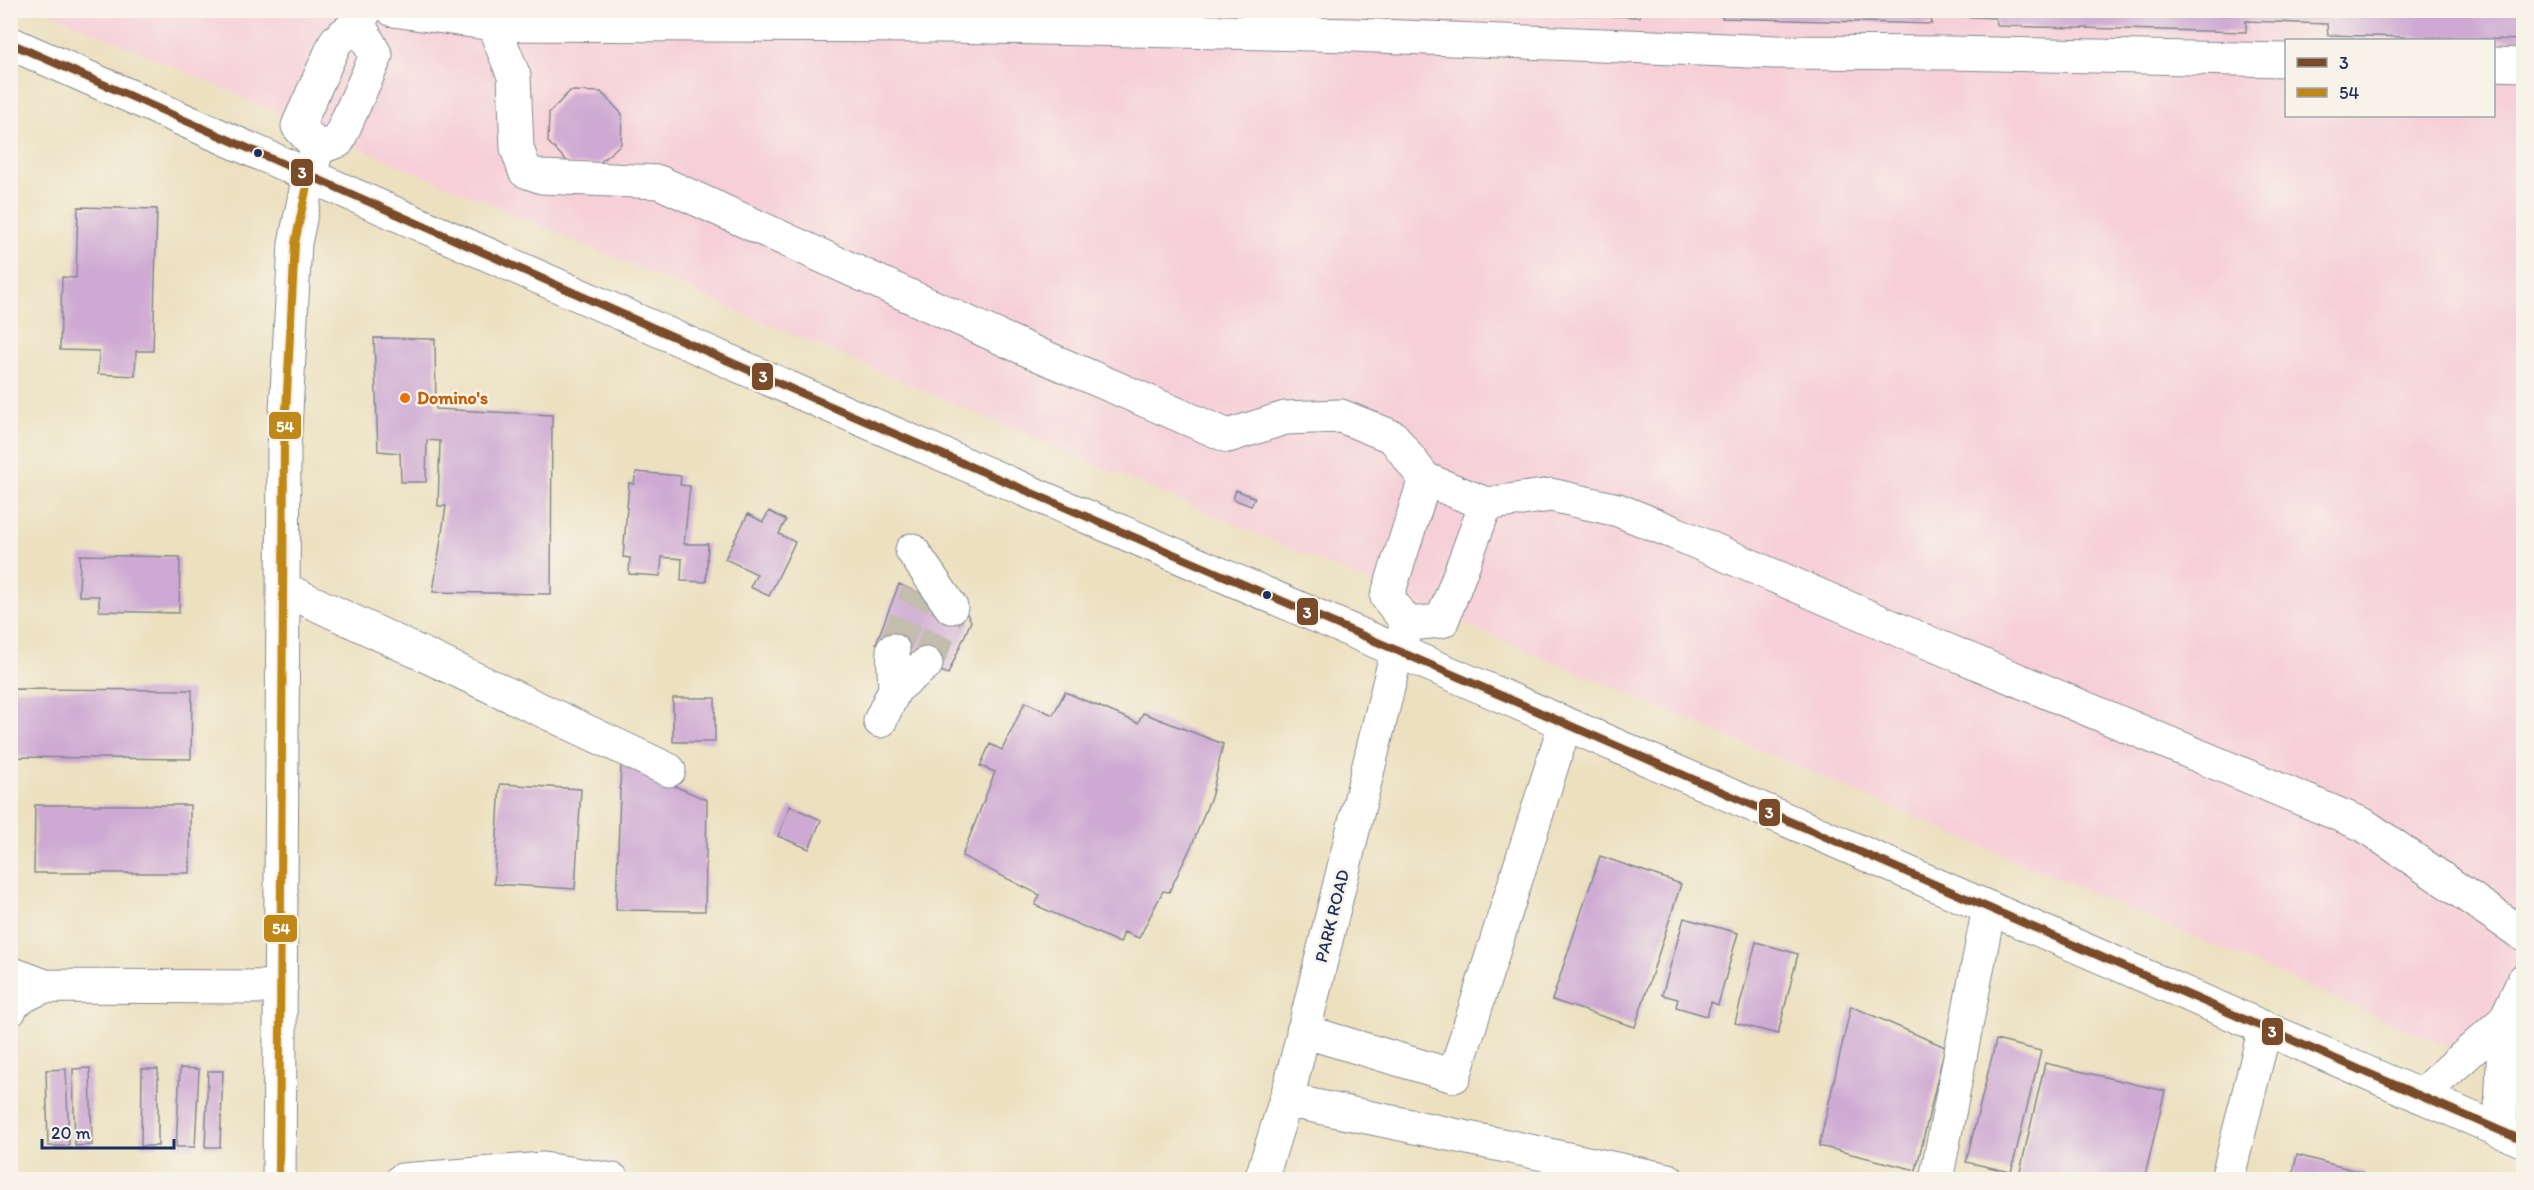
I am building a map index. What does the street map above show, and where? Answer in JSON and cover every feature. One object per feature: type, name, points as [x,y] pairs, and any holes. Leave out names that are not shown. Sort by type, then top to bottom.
[{"type":"main road","points":[[393,10],[493,24],[772,18],[950,26],[1305,34],[1775,52],[1962,53],[2285,60]]},
{"type":"main road","points":[[279,1179],[284,449],[295,243],[314,162],[338,141],[376,56],[362,17],[336,41],[298,126],[314,162]]},
{"type":"main road","points":[[493,24],[514,76],[517,148],[525,171],[542,177],[659,182],[1028,350],[1228,436],[1285,418],[1341,416],[1393,437],[1425,478],[1486,504],[1551,495],[1618,510],[2364,825],[2523,935]]},
{"type":"main road","points":[[10,43],[314,162],[821,402],[1403,637],[1566,724],[2512,1136],[2505,1020]]},
{"type":"main road","points":[[2495,64],[2523,65]]},
{"type":"main road","points":[[1403,637],[1387,597],[1425,478]]},
{"type":"main road","points":[[1403,637],[1442,621],[1486,504]]},
{"type":"main road","points":[[918,592],[912,550],[951,607]]},
{"type":"main road","points":[[284,589],[669,770]]},
{"type":"main road","name":"PARK ROAD","points":[[1261,1179],[1286,1100],[1403,637]]},
{"type":"main road","points":[[892,650],[895,689]]},
{"type":"main road","points":[[880,721],[895,689],[927,664]]},
{"type":"main road","points":[[1303,1031],[1454,1076],[1566,724]]},
{"type":"main road","points":[[1936,1179],[1989,908]]},
{"type":"main road","points":[[10,973],[45,986],[281,987]]},
{"type":"main road","points":[[2420,1095],[2505,1020],[2523,980]]},
{"type":"main road","points":[[10,1010],[11,1005],[25,995],[45,986]]},
{"type":"main road","points":[[2227,1179],[2265,1028]]},
{"type":"main road","points":[[1286,1100],[1668,1179]]},
{"type":"main road","points":[[402,1179],[543,1169],[613,1179]]},
{"type":"shaded area","points":[[46,11],[2523,11],[2523,1079],[295,120]]},
{"type":"building","points":[[1500,10],[1640,10],[1640,17],[1500,12]]},
{"type":"building","points":[[1722,10],[2524,10],[2524,40],[2328,35],[2327,24],[2246,21],[2246,32],[1998,26],[1995,18],[1931,15],[1932,24],[1722,18]]},
{"type":"building","points":[[570,91],[601,92],[622,114],[621,144],[598,164],[570,164],[548,142],[549,113]]},
{"type":"building","points":[[78,207],[157,209],[153,351],[136,351],[135,376],[98,374],[99,351],[60,350],[62,277],[76,278]]},
{"type":"building","points":[[374,338],[435,339],[436,409],[552,415],[551,594],[433,592],[446,506],[438,506],[440,441],[427,440],[426,482],[401,482],[400,453],[378,451]]},
{"type":"building","points":[[636,472],[681,476],[680,485],[690,486],[684,544],[708,544],[706,582],[681,581],[682,559],[662,557],[660,576],[629,574],[630,558],[623,557],[629,483],[634,484]]},
{"type":"building","points":[[1236,490],[1255,498],[1251,506],[1233,499]]},
{"type":"building","points":[[769,511],[786,520],[779,534],[795,542],[769,596],[750,587],[757,574],[725,559],[748,514],[763,522]]},
{"type":"building","points":[[80,555],[180,557],[179,613],[99,611],[99,596],[79,596]]},
{"type":"building","points":[[899,584],[967,614],[971,621],[948,674],[876,643]]},
{"type":"building","points":[[10,689],[192,690],[191,759],[10,757]]},
{"type":"building","points":[[1065,692],[1138,723],[1143,713],[1223,744],[1212,794],[1192,845],[1169,892],[1163,891],[1139,938],[1124,932],[1120,943],[1035,905],[1040,895],[962,856],[995,772],[980,766],[990,744],[1002,750],[1025,702],[1053,715]]},
{"type":"building","points":[[673,698],[715,698],[715,742],[673,742]]},
{"type":"building","points":[[621,763],[707,800],[705,911],[616,910]]},
{"type":"building","points":[[500,784],[581,789],[575,889],[494,884]]},
{"type":"building","points":[[35,805],[190,805],[190,873],[34,873]]},
{"type":"building","points":[[790,806],[821,820],[809,849],[778,836]]},
{"type":"building","points":[[1600,856],[1681,884],[1635,1027],[1552,1000]]},
{"type":"building","points":[[1684,918],[1738,933],[1718,1005],[1711,1002],[1707,1016],[1676,1007],[1678,999],[1662,995]]},
{"type":"building","points":[[1756,942],[1798,954],[1778,1034],[1735,1023]]},
{"type":"building","points":[[1851,1006],[1945,1047],[1916,1170],[1819,1146]]},
{"type":"building","points":[[1996,1040],[2041,1051],[2011,1172],[1966,1162]]},
{"type":"building","points":[[2045,1063],[2165,1091],[2144,1180],[2018,1180]]},
{"type":"building","points":[[90,1068],[92,1145],[75,1146],[73,1069]]},
{"type":"building","points":[[180,1068],[199,1069],[195,1147],[176,1147]]},
{"type":"building","points":[[66,1069],[69,1146],[48,1146],[46,1070]]},
{"type":"building","points":[[142,1069],[158,1069],[158,1146],[141,1146]]},
{"type":"building","points":[[208,1071],[223,1071],[220,1147],[205,1147]]},
{"type":"building","points":[[2297,1155],[2364,1173],[2362,1180],[2291,1180]]},
{"type":"tunnel","points":[[893,650],[918,592]]},
{"type":"tunnel","points":[[926,664],[951,607]]},
{"type":"transit line","name":"3","points":[[10,43],[821,402],[2524,1141]]},
{"type":"transit line","name":"54","points":[[279,1180],[284,449],[295,243],[309,176]]},
{"type":"place","name":"Domino's","points":[[405,398]]}]
